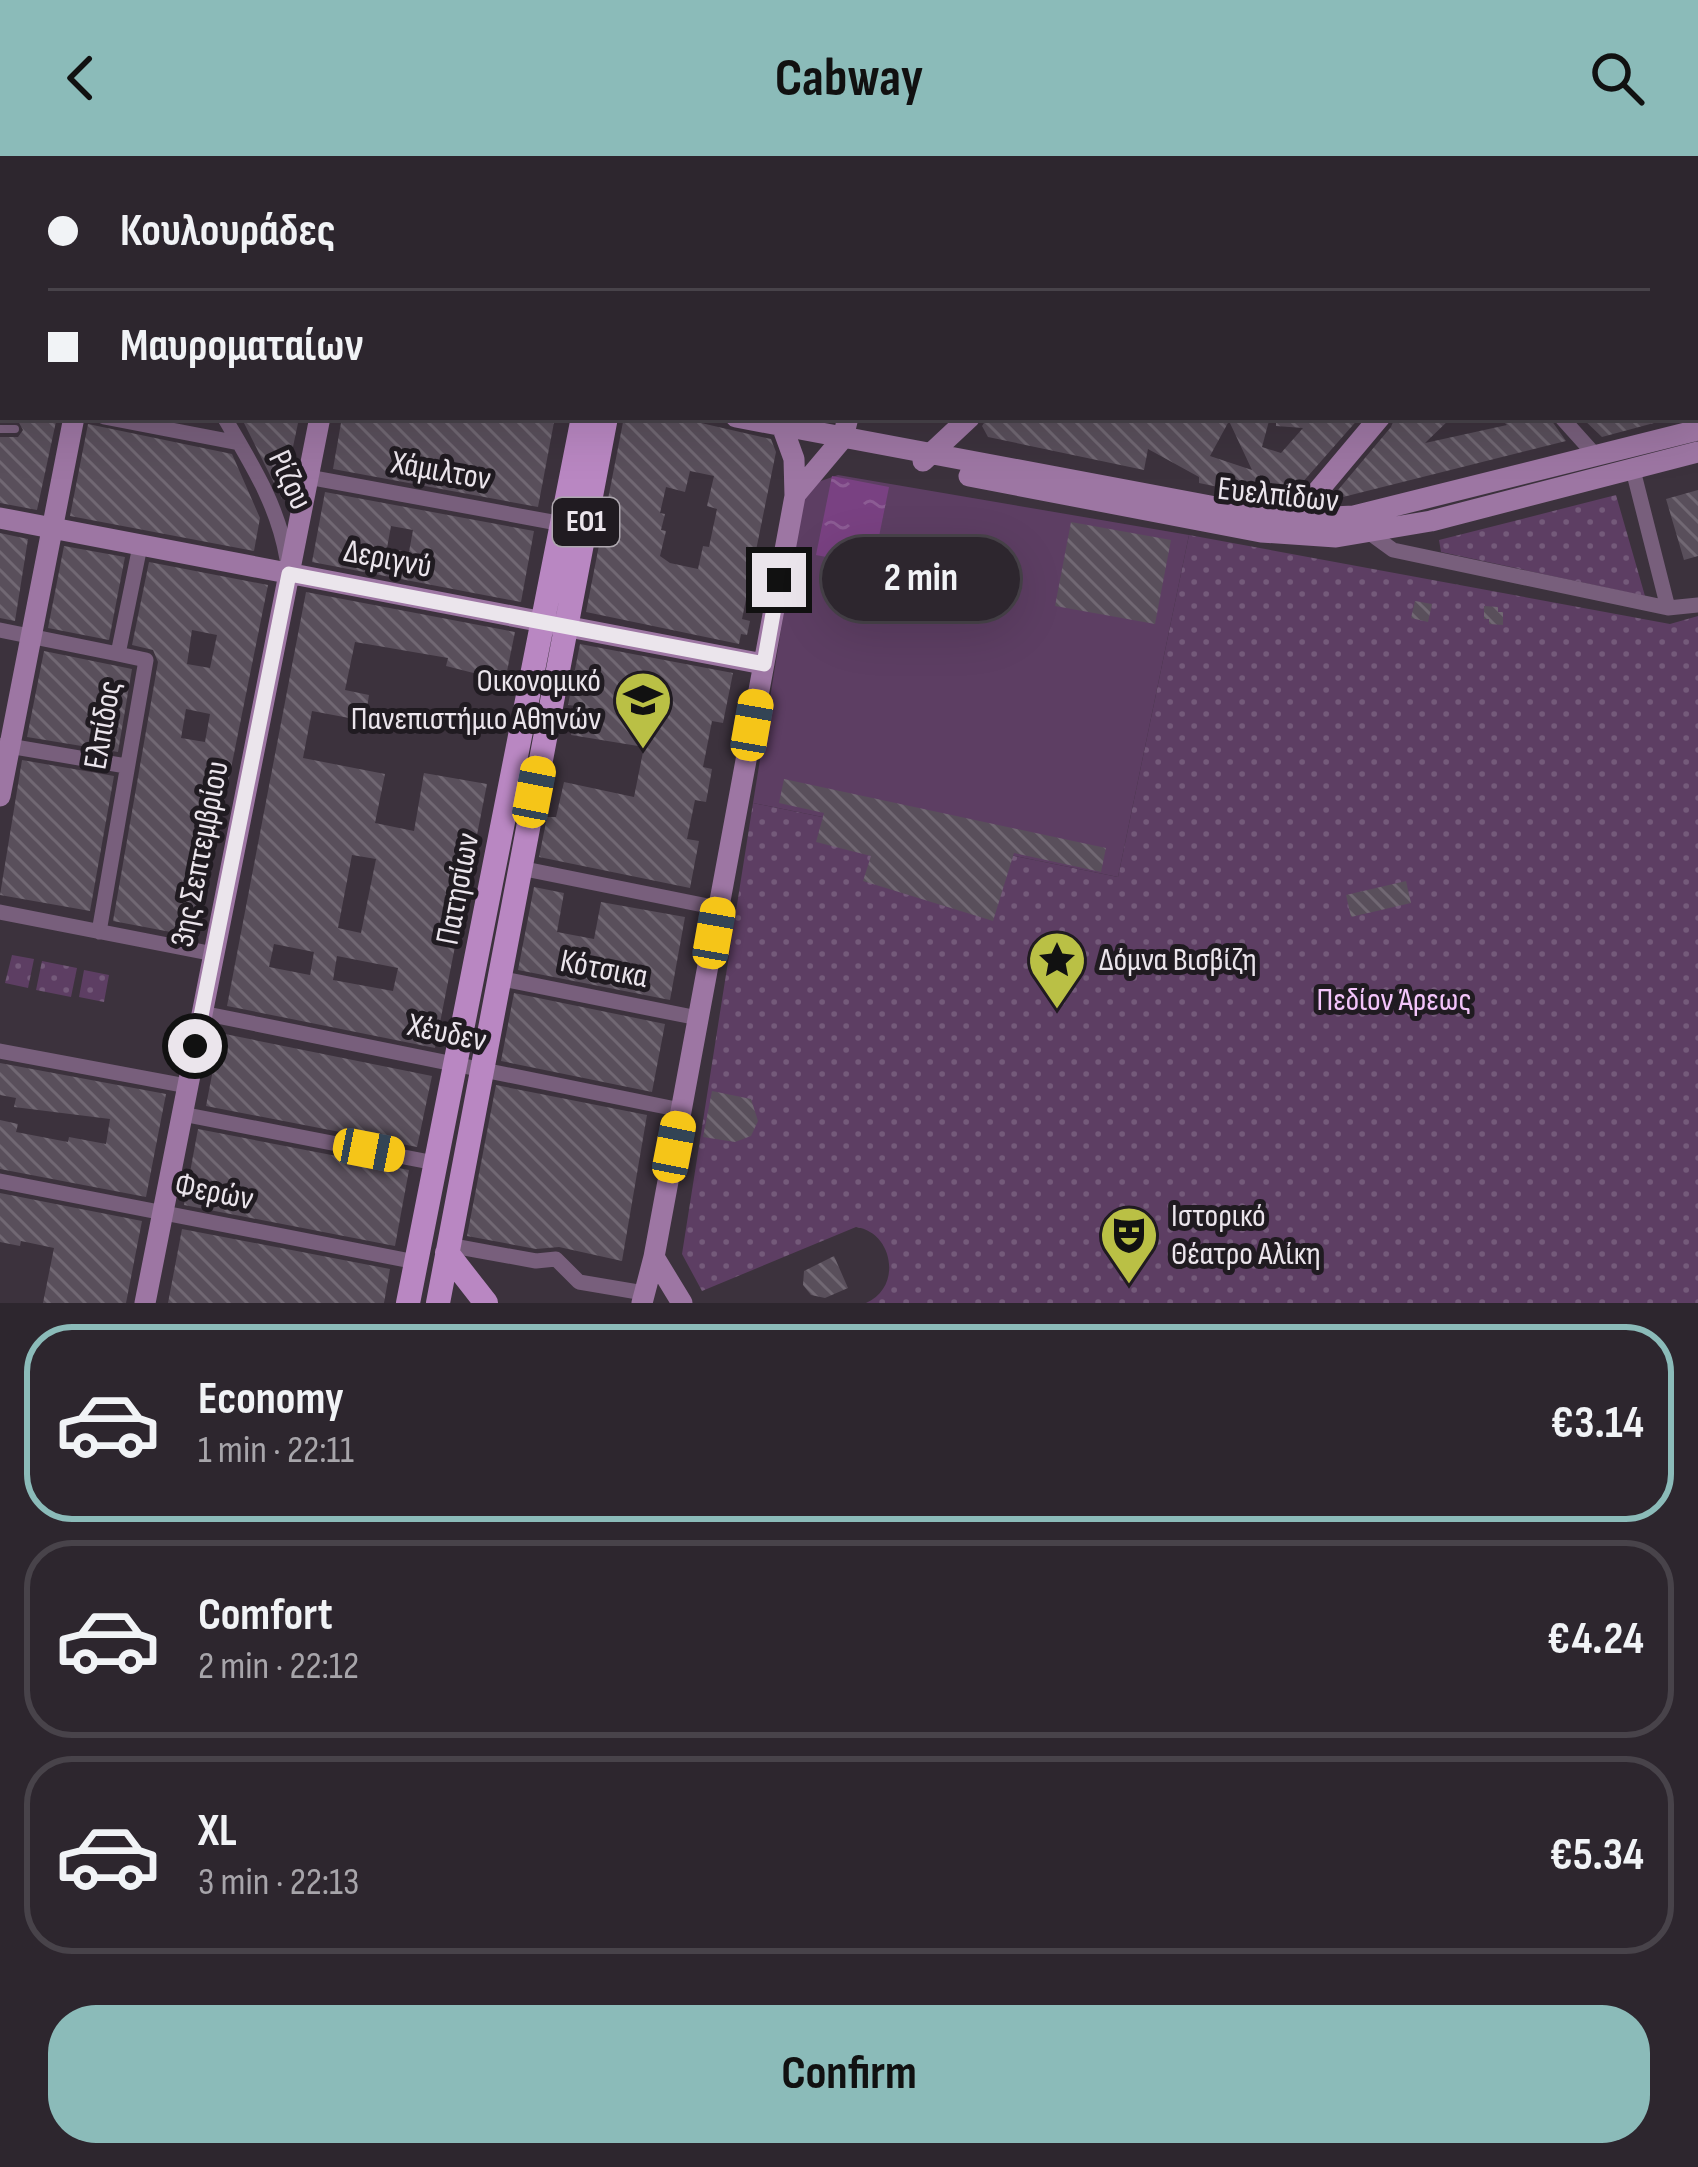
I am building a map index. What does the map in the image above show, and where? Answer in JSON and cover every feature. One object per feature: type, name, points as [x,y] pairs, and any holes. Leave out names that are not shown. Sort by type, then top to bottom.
[{"type":"main road","points":[[0,796],[5,746],[73,420]]},
{"type":"main road","name":"3ης Σεπτεμβρίου","points":[[145,1303],[319,420]]},
{"type":"main road","name":"Πατησίων","points":[[408,1303],[435,1163],[498,978],[520,868],[555,624],[562,524],[582,420]]},
{"type":"main road","name":"Πατησίων","points":[[438,1303],[469,1068],[555,624],[606,420]]},
{"type":"main road","points":[[751,420],[841,435],[924,460],[967,420]]},
{"type":"main road","points":[[1261,532],[1291,519],[1377,420]]},
{"type":"main road","points":[[644,1294],[795,496],[794,459],[782,426]]},
{"type":"main road","name":"Ευελπίδων","points":[[924,460],[1261,532],[1336,537],[1371,534],[1429,510],[1596,456],[1698,430]]},
{"type":"main road","points":[[795,496],[841,435]]},
{"type":"main road","name":"Ευελπίδων","points":[[924,460],[1291,519],[1334,520],[1429,510],[1633,470],[1698,452]]},
{"type":"main road","name":"Δεριγνύ","points":[[0,518],[764,664]]},
{"type":"main road","points":[[448,1249],[486,1303]]},
{"type":"main road","points":[[654,1257],[682,1303]]},
{"type":"street","points":[[120,420],[238,442]]},
{"type":"street","name":"Ρίζου","points":[[226,420],[282,527],[289,574]]},
{"type":"street","points":[[1565,420],[1596,456]]},
{"type":"street","points":[[1633,470],[1668,608]]},
{"type":"street","name":"Χάμιλτον","points":[[308,478],[562,524]]},
{"type":"street","points":[[1371,534],[1393,550],[1668,608],[1698,604]]},
{"type":"street","name":"Ελπίδος","points":[[99,932],[146,661],[118,654],[139,551]]},
{"type":"street","points":[[0,630],[118,654]]},
{"type":"street","points":[[5,746],[126,766]]},
{"type":"street","points":[[520,868],[718,908]]},
{"type":"street","points":[[0,912],[214,954]]},
{"type":"street","name":"Κότσικα","points":[[498,978],[698,1018]]},
{"type":"street","name":"Χέυδεν","points":[[202,1013],[681,1110]]},
{"type":"street","points":[[0,1051],[187,1086]]},
{"type":"street","points":[[182,1114],[435,1163]]},
{"type":"street","name":"Φερών","points":[[0,1181],[416,1262]]},
{"type":"street","points":[[448,1249],[536,1261],[556,1259],[579,1282],[644,1294]]},
{"type":"lane","points":[[0,429],[15,429]]},
{"type":"green space","points":[[838,475],[1189,535],[1118,877],[753,803],[802,500],[818,482]]},
{"type":"green space","points":[[1616,495],[1645,596],[1441,552],[1439,540]]},
{"type":"green space","name":"Πεδίον Άρεως","points":[[1189,535],[1670,624],[1698,616],[1698,1303],[866,1303],[885,1285],[889,1261],[878,1239],[856,1227],[702,1291],[682,1254],[753,803],[1118,877]]},
{"type":"green space","points":[[12,955],[34,959],[28,988],[5,983]]},
{"type":"green space","points":[[42,961],[77,968],[71,997],[36,990]]},
{"type":"green space","points":[[84,970],[109,975],[104,1002],[79,997]]},
{"type":"water","points":[[832,476],[889,487],[873,566],[816,555]]},
{"type":"building","points":[[56,420],[37,510],[0,503],[0,437],[18,437],[23,430],[18,421],[0,421]]},
{"type":"building","points":[[242,420],[298,423],[282,499]]},
{"type":"building","points":[[341,420],[554,420],[538,507],[333,469]]},
{"type":"building","points":[[623,420],[688,420],[771,439],[776,452],[742,619],[750,621],[739,644],[586,612]],"holes":[[[690,471],[714,476],[707,506],[717,509],[709,547],[703,546],[698,569],[660,556],[666,531],[661,530],[665,514],[660,513],[666,487],[685,492]]]},
{"type":"building","points":[[986,420],[1269,420],[1262,447],[1281,453],[1303,428],[1276,426],[1276,420],[1357,420],[1286,501],[1199,483],[1199,477],[1148,449],[1144,470],[988,437],[982,426]],"holes":[[[1229,421],[1252,470],[1210,456]]]},
{"type":"building","points":[[1394,420],[1449,420],[1425,443],[1507,425],[1502,420],[1551,420],[1566,441],[1335,499]]},
{"type":"building","points":[[1584,420],[1665,420],[1602,437]]},
{"type":"building","points":[[88,424],[232,454],[260,518],[254,551],[70,516]]},
{"type":"building","points":[[1698,490],[1698,556],[1684,560],[1666,499]]},
{"type":"building","points":[[325,492],[534,531],[521,602],[312,562]],"holes":[[[391,526],[413,530],[409,552],[387,548]]]},
{"type":"building","points":[[1071,522],[1171,540],[1155,624],[1055,606]]},
{"type":"building","points":[[0,533],[28,539],[15,621],[0,618]]},
{"type":"building","points":[[64,546],[125,557],[109,640],[48,628]]},
{"type":"building","points":[[149,562],[268,585],[197,937],[113,921],[158,662],[153,650],[132,645]],"holes":[[[192,630],[217,635],[210,668],[187,664]],[[186,709],[210,714],[205,742],[181,738]]]},
{"type":"building","points":[[306,592],[515,632],[505,681],[446,666],[448,658],[355,642],[345,690],[369,695],[365,721],[312,711],[303,758],[385,774],[375,823],[414,831],[424,773],[487,784],[435,1048],[227,1006]],"holes":[[[352,855],[376,859],[361,933],[338,928]],[[274,944],[314,952],[310,975],[269,967]],[[337,956],[398,968],[393,991],[333,980]]]},
{"type":"building","points":[[1415,601],[1432,604],[1428,622],[1411,618]]},
{"type":"building","points":[[1484,606],[1503,612],[1503,625],[1484,619]]},
{"type":"building","points":[[580,644],[733,673],[723,723],[712,721],[703,767],[712,769],[706,802],[695,800],[687,839],[699,841],[690,888],[539,857],[547,817],[556,817],[564,782],[634,797],[644,747],[571,735],[576,706],[568,705]]},
{"type":"building","points":[[44,651],[132,669],[118,752],[27,737]]},
{"type":"building","points":[[22,760],[114,776],[90,911],[0,895]]},
{"type":"building","points":[[784,779],[1106,848],[1101,872],[1014,853],[993,921],[863,881],[871,856],[816,842],[824,813],[779,803]]},
{"type":"building","points":[[1406,881],[1411,903],[1351,917],[1346,895]]},
{"type":"building","points":[[534,887],[564,893],[557,932],[594,939],[601,902],[685,917],[670,1000],[518,970]]},
{"type":"building","points":[[514,993],[665,1024],[652,1092],[501,1061]]},
{"type":"building","points":[[220,1033],[432,1076],[417,1147],[206,1106]]},
{"type":"building","points":[[0,1063],[166,1094],[146,1197],[0,1169],[0,1120],[18,1124],[16,1132],[106,1144],[110,1119],[14,1107],[16,1098],[0,1095]]},
{"type":"building","points":[[496,1085],[647,1115],[622,1261],[559,1247],[536,1249],[467,1236]]},
{"type":"building","points":[[712,1091],[751,1099],[758,1121],[751,1136],[735,1142],[703,1137]]},
{"type":"building","points":[[198,1129],[409,1170],[395,1246],[184,1205]]},
{"type":"building","points":[[0,1193],[142,1221],[126,1303],[43,1303],[54,1248],[0,1242]]},
{"type":"building","points":[[182,1229],[390,1269],[384,1303],[168,1303]]},
{"type":"building","points":[[834,1256],[848,1288],[825,1298],[811,1295],[803,1285],[804,1271]]},
{"type":"place","name":"Οικονομικό Πανεπιστήμιο Αθηνών","points":[[643,751]]},
{"type":"place","name":"Δόμνα Βισβίζη","points":[[1057,1011]]},
{"type":"place","name":"Ιστορικό Θέατρο Αλίκη","points":[[1129,1286]]},
{"type":"route","points":[[195,1046],[289,574],[764,664],[779,580]]}]
